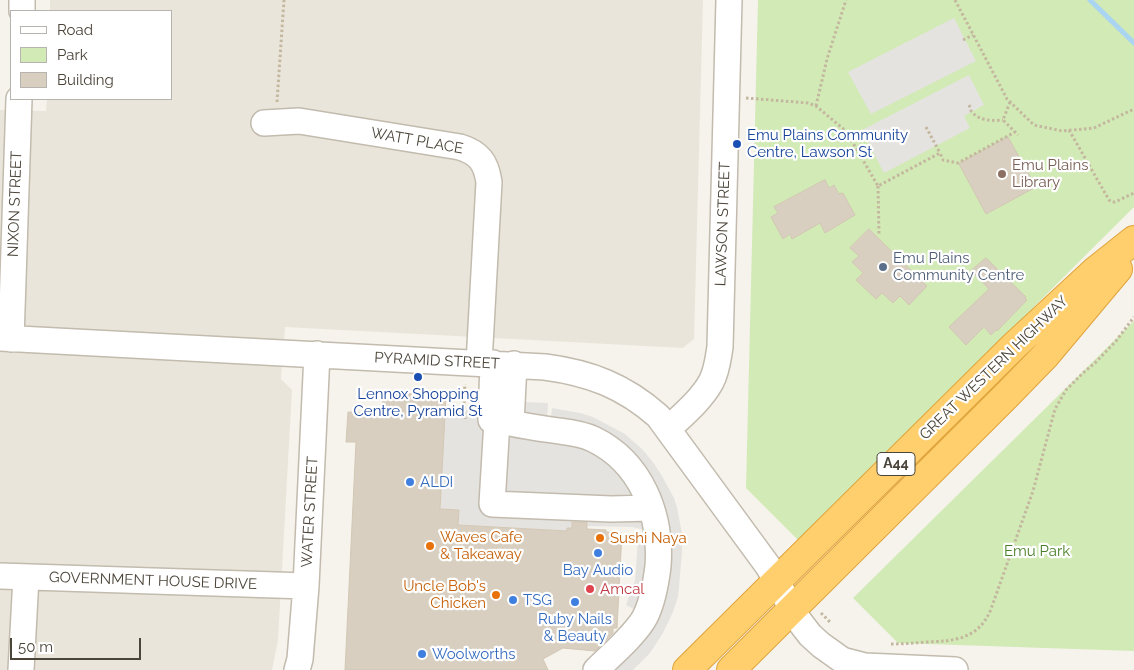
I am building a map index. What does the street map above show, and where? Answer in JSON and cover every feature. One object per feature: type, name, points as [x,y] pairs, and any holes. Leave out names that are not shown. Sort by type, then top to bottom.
[{"type":"highway","name":"GREAT WESTERN HIGHWAY","points":[[687,670],[1014,346],[1095,271],[1134,240]]},
{"type":"highway","name":"GREAT WESTERN HIGHWAY","points":[[731,670],[804,612],[1045,356],[1108,282],[1134,248]]},
{"type":"street","name":"LAWSON STREET","points":[[668,429],[711,382],[718,359],[729,0]]},
{"type":"street","name":"NIXON STREET","points":[[5,338],[19,100]]},
{"type":"street","name":"WATT PLACE","points":[[270,123],[299,121],[460,146],[473,152],[482,160],[486,166],[489,182],[495,364],[500,421],[492,504],[603,509],[651,508]]},
{"type":"street","name":"PYRAMID STREET","points":[[5,338],[546,367],[563,369],[608,382],[658,416],[768,566],[777,582],[804,612],[810,635],[821,645],[848,662],[865,666],[955,670]]},
{"type":"street","name":"WATER STREET","points":[[297,670],[300,659],[306,586],[317,354]]},
{"type":"street","points":[[500,421],[568,432],[589,438],[609,448],[626,463],[646,492],[657,531],[658,558],[653,596],[645,618],[637,629],[596,670]]},
{"type":"street","name":"GOVERNMENT HOUSE DRIVE","points":[[0,576],[306,586]]},
{"type":"street","points":[[20,670],[26,577]]},
{"type":"path","points":[[270,123],[284,0]]},
{"type":"path","points":[[816,106],[827,60],[846,0]]},
{"type":"path","points":[[955,0],[1007,99],[1034,125],[1062,131],[1094,128],[1134,109]]},
{"type":"path","points":[[963,40],[973,35]]},
{"type":"path","points":[[743,98],[808,103],[816,106],[846,131],[878,186],[879,234]]},
{"type":"path","points":[[1003,120],[1010,102]]},
{"type":"path","points":[[926,127],[943,160],[958,163],[1016,133],[1003,120],[989,120],[978,116],[972,112],[969,104]]},
{"type":"path","points":[[1069,130],[1108,200],[1115,202],[1134,193]]},
{"type":"path","points":[[878,186],[940,153]]},
{"type":"path","points":[[882,645],[949,641],[970,634],[982,625],[988,617],[1030,500],[1058,404],[1066,390],[1116,341],[1134,317]]},
{"type":"path","points":[[465,384],[465,419]]},
{"type":"path","points":[[804,612],[821,613],[835,628]]},
{"type":"shaded area","points":[[50,0],[703,0],[694,339],[683,348],[285,327],[281,379],[292,390],[278,640],[272,670],[0,670],[0,110],[46,111],[47,100],[172,100],[172,10],[50,10]]},
{"type":"shaded area","points":[[954,18],[976,61],[871,114],[848,72]]},
{"type":"shaded area","points":[[969,75],[984,105],[964,116],[970,128],[884,173],[862,130]]},
{"type":"shaded area","points":[[523,402],[548,403],[547,424],[550,424],[552,408],[593,417],[625,434],[653,462],[674,498],[682,534],[678,597],[663,633],[650,653],[633,670],[583,670],[626,627],[636,610],[626,605],[635,580],[638,535],[648,536],[645,530],[632,527],[587,526],[588,516],[572,516],[572,528],[567,528],[567,531],[458,525],[459,510],[440,509],[445,409],[478,410]]},
{"type":"green space","points":[[758,0],[1134,0],[1134,207],[799,541],[746,488]]},
{"type":"green space","name":"Emu Park","points":[[1134,321],[1134,651],[898,643],[853,598]]},
{"type":"building","name":"Emu Plains Library","points":[[1008,137],[1036,187],[986,214],[959,164]]},
{"type":"building","points":[[825,180],[829,188],[834,185],[839,194],[843,193],[855,215],[825,233],[820,223],[792,239],[790,234],[783,239],[771,217],[778,213],[774,207]]},
{"type":"building","name":"Emu Plains Community Centre","points":[[869,229],[927,286],[909,305],[900,296],[893,303],[882,293],[876,299],[856,280],[863,273],[852,262],[859,256],[850,248]]},
{"type":"building","points":[[986,258],[1027,300],[997,331],[991,335],[984,327],[966,345],[949,327],[989,289],[971,271]]},
{"type":"building","points":[[384,392],[446,396],[440,509],[459,510],[458,525],[567,531],[567,528],[572,528],[572,522],[587,522],[587,529],[622,533],[617,628],[613,628],[613,633],[595,651],[563,648],[543,659],[548,670],[345,670],[356,442],[346,442],[348,412],[381,413]]},
{"type":"waterway","points":[[1090,0],[1134,43]]},
{"type":"place","name":"Emu Plains Community Centre, Lawson St","points":[[737,144]]},
{"type":"place","name":"Emu Plains Library","points":[[1002,174]]},
{"type":"place","name":"Emu Plains Community Centre","points":[[883,267]]},
{"type":"place","name":"Lennox Shopping Centre, Pyramid St","points":[[418,377]]},
{"type":"place","name":"ALDI","points":[[410,482]]},
{"type":"place","name":"Sushi Naya","points":[[600,538]]},
{"type":"place","name":"Waves Cafe & Takeaway","points":[[430,546]]},
{"type":"place","name":"Bay Audio","points":[[598,553]]},
{"type":"place","name":"Amcal","points":[[590,589]]},
{"type":"place","name":"Uncle Bob's Chicken","points":[[496,595]]},
{"type":"place","name":"TSG","points":[[513,600]]},
{"type":"place","name":"Ruby Nails & Beauty","points":[[575,602]]},
{"type":"place","name":"Woolworths","points":[[422,654]]}]
